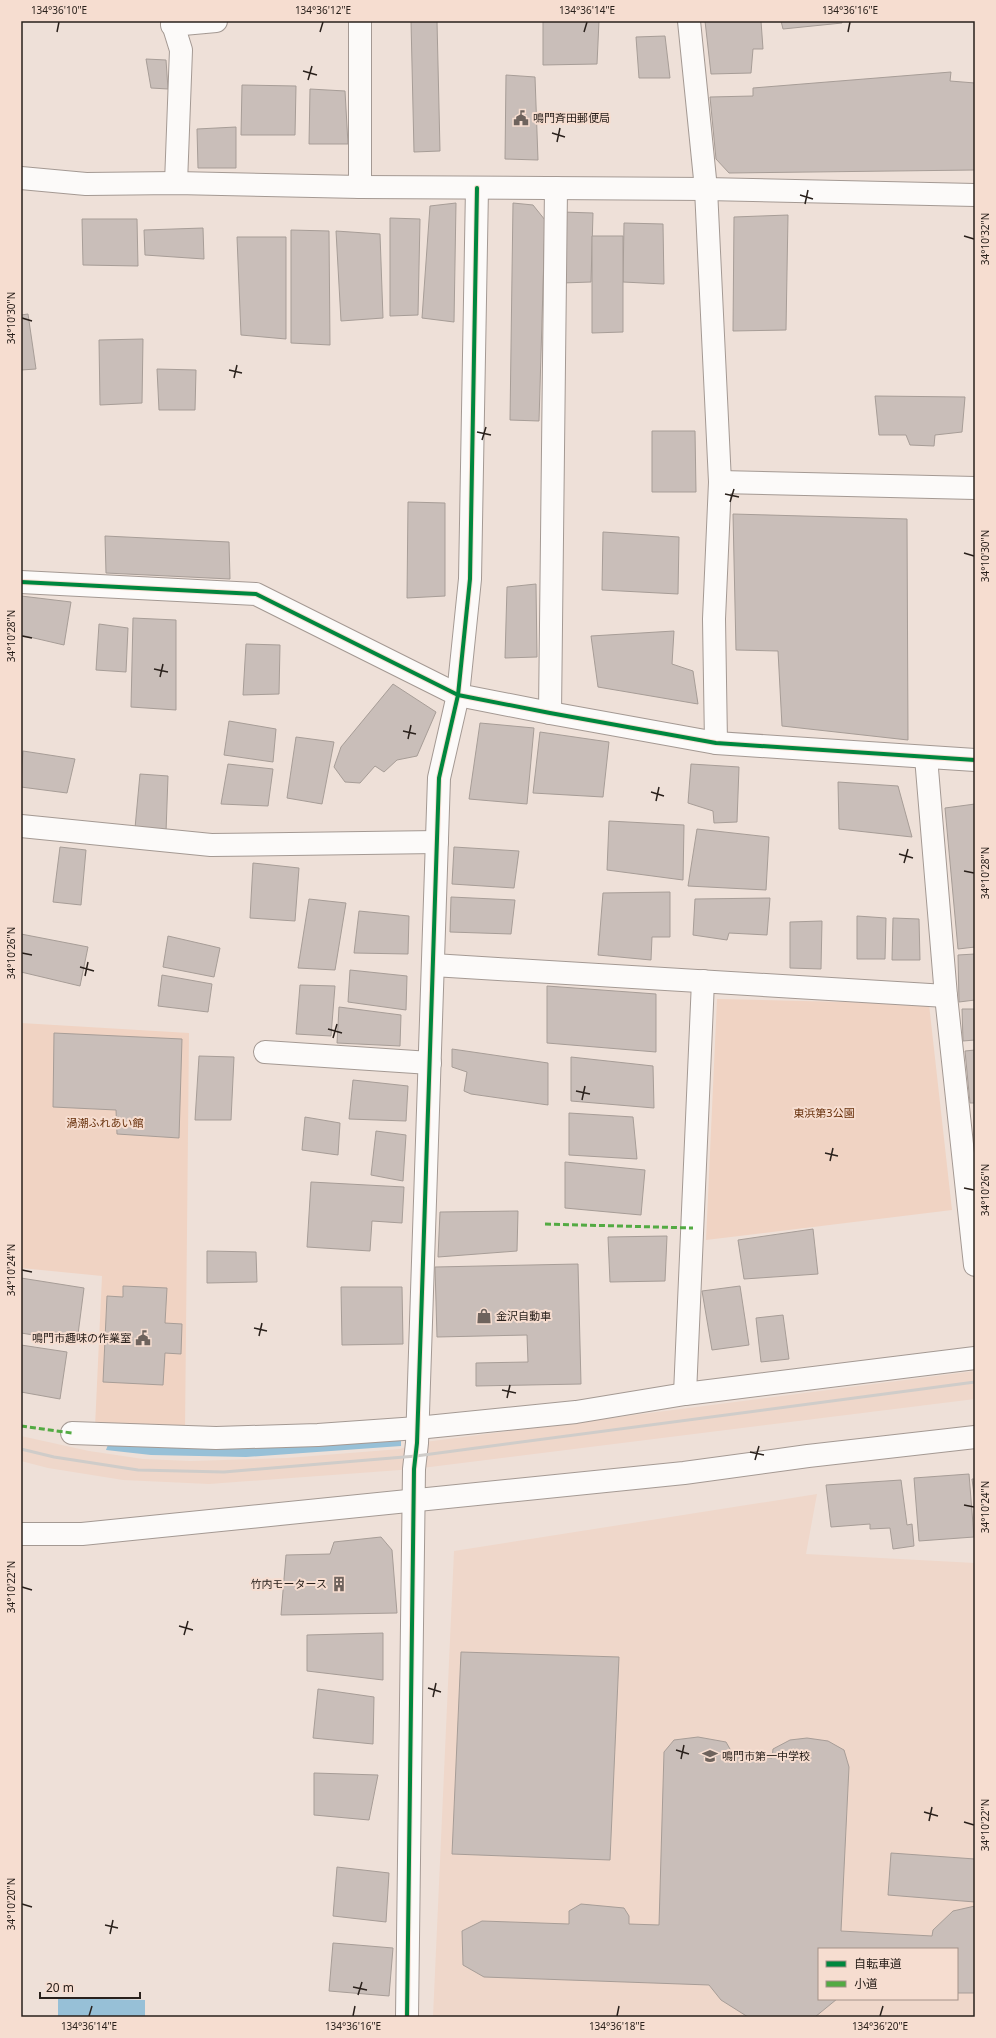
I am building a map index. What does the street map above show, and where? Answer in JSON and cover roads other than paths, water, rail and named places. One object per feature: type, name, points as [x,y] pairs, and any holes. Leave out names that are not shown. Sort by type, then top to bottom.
[{"type":"street","points":[[176,183],[181,50],[172,23],[216,21]]},
{"type":"street","points":[[360,21],[360,187]]},
{"type":"street","points":[[689,21],[706,189],[720,482],[714,620],[716,743]]},
{"type":"street","points":[[21,178],[86,184],[176,183],[360,187],[706,189],[975,195]]},
{"type":"street","points":[[407,2017],[415,1500],[414,1469],[417,1428],[439,778],[458,695],[470,579],[477,188]]},
{"type":"street","points":[[550,713],[556,188]]},
{"type":"street","points":[[720,482],[975,488]]},
{"type":"street","points":[[21,582],[256,594],[458,695],[550,713],[716,743],[975,760]]},
{"type":"street","points":[[926,757],[946,996],[975,1265]]},
{"type":"street","points":[[21,826],[211,845],[437,842]]},
{"type":"street","points":[[433,964],[946,996]]},
{"type":"street","points":[[685,1394],[703,981]]},
{"type":"street","points":[[265,1052],[430,1063]]},
{"type":"street","points":[[72,1433],[216,1438],[318,1435],[417,1428],[576,1412],[685,1394],[975,1358]]},
{"type":"street","points":[[21,1534],[82,1534],[684,1473],[808,1456],[975,1437]]},
{"type":"water","points":[[401,1437],[401,1446],[246,1457],[151,1455],[106,1450],[109,1442]]},
{"type":"water","points":[[58,1998],[145,2000],[145,2017],[58,2017]]},
{"type":"railway","points":[[21,1449],[54,1457],[138,1470],[224,1472],[416,1456],[975,1382]]},
{"type":"place","name":"鳴門斉田郵便局","points":[[521,118]]},
{"type":"place","name":"金沢自動車","points":[[484,1316]]},
{"type":"place","name":"鳴門市趣味の作業室","points":[[143,1338]]},
{"type":"place","name":"竹内モータース","points":[[339,1584]]},
{"type":"place","name":"鳴門市第一中学校","points":[[710,1756]]},
{"type":"park label","name":"東浜第3公園","points":[[824,1113]]},
{"type":"park label","name":"渦潮ふれあい館","points":[[105,1123]]}]
